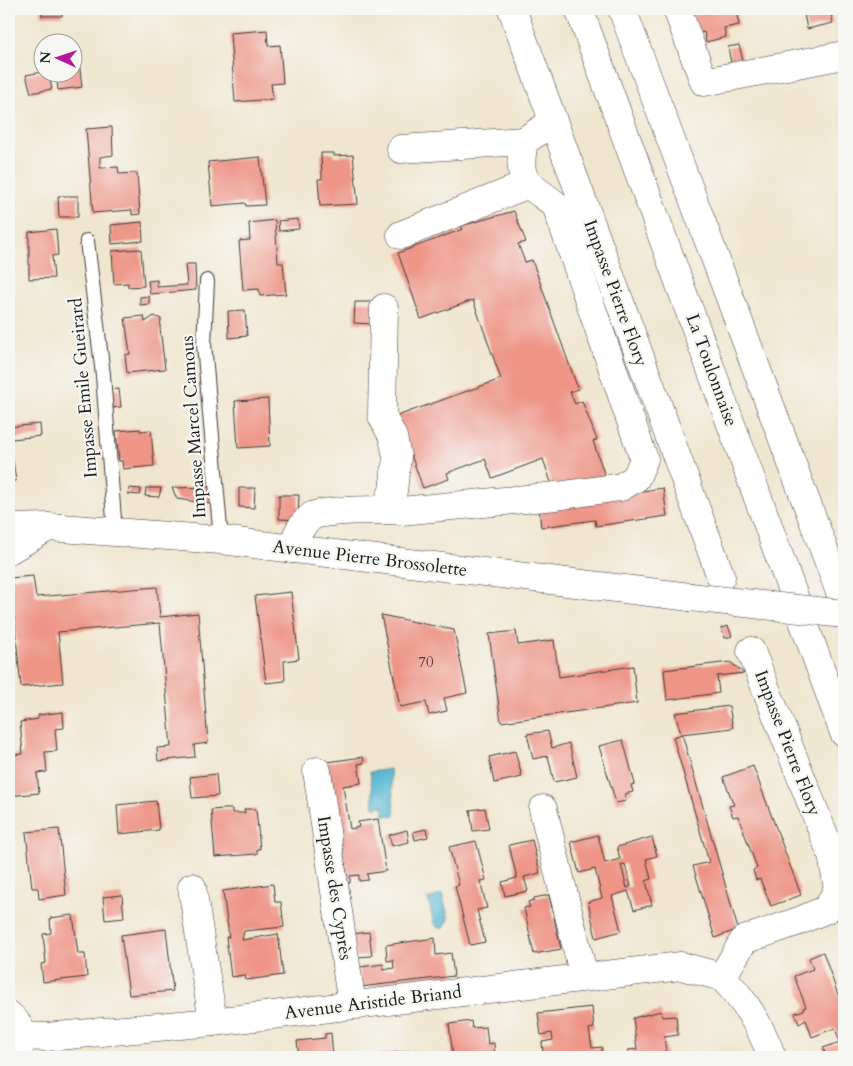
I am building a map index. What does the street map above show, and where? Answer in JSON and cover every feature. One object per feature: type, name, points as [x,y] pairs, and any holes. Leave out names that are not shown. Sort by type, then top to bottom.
[{"type":"main road","name":"Impasse Pierre Flory","points":[[512,9],[721,577]]},
{"type":"main road","name":"La Toulonnaise","points":[[579,9],[844,733]]},
{"type":"main road","points":[[622,9],[844,603]]},
{"type":"main road","points":[[677,9],[704,82],[844,55]]},
{"type":"main road","points":[[400,149],[524,142],[553,122]]},
{"type":"main road","points":[[292,549],[299,529],[313,515],[385,509],[401,511],[556,496],[621,486],[636,478],[644,460],[556,206],[525,180],[520,164],[524,142]]},
{"type":"main road","points":[[401,235],[529,184]]},
{"type":"main road","points":[[384,308],[382,416],[393,437],[397,457],[393,491],[385,509]]},
{"type":"main road","name":"Avenue Pierre Brossolette","points":[[9,516],[48,527]]},
{"type":"main road","points":[[9,550],[48,527]]},
{"type":"main road","name":"Avenue Pierre Brossolette","points":[[9,528],[48,527],[221,540],[844,614]]},
{"type":"main road","name":"Impasse Pierre Flory","points":[[722,977],[744,940],[827,909],[838,889],[832,855],[751,651]]},
{"type":"main road","name":"Impasse des Cyprès","points":[[317,772],[352,1004]]},
{"type":"main road","points":[[543,808],[584,977]]},
{"type":"main road","points":[[192,887],[213,1022]]},
{"type":"main road","name":"Avenue Aristide Briand","points":[[13,1036],[46,1037],[213,1022],[681,966],[722,977]]},
{"type":"main road","points":[[722,977],[736,992],[761,1027],[772,1057]]},
{"type":"lane","name":"Impasse Emile Gueirard","points":[[87,241],[103,375],[115,533]]},
{"type":"lane","name":"Impasse Marcel Camous","points":[[207,281],[204,344],[221,540]]},
{"type":"water","points":[[390,769],[395,815],[384,816],[383,806],[374,807],[370,772]]},
{"type":"water","points":[[442,894],[449,920],[443,928],[438,928],[434,924],[428,899]]},
{"type":"building","points":[[41,9],[62,9],[62,16],[42,16]]},
{"type":"building","points":[[689,9],[736,9],[739,25],[724,28],[726,37],[706,42],[704,32],[695,34]]},
{"type":"building","points":[[803,9],[830,9],[833,23],[807,29]]},
{"type":"building","points":[[267,30],[268,46],[280,45],[283,83],[271,84],[273,99],[235,102],[230,33]]},
{"type":"building","points":[[739,45],[743,61],[731,63],[728,47]]},
{"type":"building","points":[[32,74],[32,82],[50,82],[52,89],[31,93],[26,75]]},
{"type":"building","points":[[57,82],[81,82],[82,87],[58,90]]},
{"type":"building","points":[[112,127],[113,155],[100,157],[100,168],[118,167],[119,174],[137,173],[140,214],[132,215],[132,210],[93,213],[86,129]]},
{"type":"building","points":[[321,153],[334,153],[334,156],[353,155],[358,204],[320,206],[318,179],[322,179]]},
{"type":"building","points":[[260,157],[265,205],[246,206],[245,203],[212,206],[208,162]]},
{"type":"building","points":[[58,196],[78,196],[78,217],[59,217]]},
{"type":"building","points":[[514,211],[526,242],[518,244],[525,262],[532,260],[578,389],[570,392],[575,404],[582,401],[597,440],[593,441],[606,479],[553,488],[543,459],[492,478],[485,459],[447,473],[449,479],[423,488],[397,416],[501,379],[473,300],[421,319],[398,253],[463,229],[461,226]]},
{"type":"building","points":[[298,219],[299,229],[279,231],[278,221]]},
{"type":"building","points":[[275,220],[278,263],[283,263],[286,294],[260,296],[259,289],[243,290],[239,241],[250,240],[249,223]]},
{"type":"building","points":[[142,222],[143,241],[112,244],[111,225]]},
{"type":"building","points":[[56,229],[58,255],[52,256],[54,278],[29,279],[29,232]]},
{"type":"building","points":[[141,249],[144,286],[128,287],[128,283],[114,284],[112,251]]},
{"type":"building","points":[[185,264],[195,264],[196,290],[150,294],[148,281],[157,280],[157,287],[187,285]]},
{"type":"building","points":[[149,296],[149,304],[140,305],[140,297]]},
{"type":"building","points":[[355,302],[373,302],[372,324],[354,323]]},
{"type":"building","points":[[245,310],[247,336],[229,338],[228,311]]},
{"type":"building","points":[[144,316],[145,322],[154,316],[161,319],[160,328],[165,369],[127,373],[125,355],[130,354],[125,318]]},
{"type":"building","points":[[119,389],[121,407],[111,408],[109,390]]},
{"type":"building","points":[[268,399],[270,446],[238,448],[235,401]]},
{"type":"building","points":[[40,424],[41,436],[12,439],[11,434],[9,434],[9,427]]},
{"type":"building","points":[[140,429],[140,431],[151,430],[154,466],[123,469],[122,461],[119,461],[116,431]]},
{"type":"building","points":[[13,461],[16,481],[9,481],[9,462]]},
{"type":"building","points":[[210,487],[211,504],[177,499],[172,488]]},
{"type":"building","points":[[129,488],[141,489],[140,495],[128,494]]},
{"type":"building","points":[[146,488],[161,488],[159,497],[145,496]]},
{"type":"building","points":[[239,488],[255,488],[254,508],[239,507]]},
{"type":"building","points":[[663,488],[667,516],[596,526],[595,520],[541,527],[539,507]]},
{"type":"building","points":[[279,495],[299,495],[298,520],[279,519]]},
{"type":"building","points":[[33,576],[36,597],[157,587],[160,617],[198,613],[208,743],[194,745],[195,757],[158,761],[157,748],[171,747],[160,623],[58,632],[63,683],[21,687],[10,578]]},
{"type":"building","points":[[291,592],[299,659],[284,661],[285,681],[266,683],[255,596]]},
{"type":"building","points":[[381,615],[454,630],[467,693],[444,698],[447,711],[429,715],[426,702],[400,707]]},
{"type":"building","points":[[728,626],[732,636],[725,638],[721,628]]},
{"type":"building","points":[[516,631],[518,645],[554,640],[559,677],[633,666],[637,703],[501,722],[489,634]]},
{"type":"building","points":[[730,662],[744,673],[717,676],[719,693],[667,700],[664,670]]},
{"type":"building","points":[[729,706],[733,728],[681,734],[675,713]]},
{"type":"building","points":[[63,712],[64,728],[55,729],[57,751],[45,752],[47,772],[37,773],[39,793],[9,796],[9,755],[23,754],[20,722],[38,719],[38,715]]},
{"type":"building","points":[[548,731],[552,748],[569,743],[577,777],[554,782],[548,756],[533,759],[527,734]]},
{"type":"building","points":[[682,734],[738,929],[715,938],[693,866],[709,862],[673,737]]},
{"type":"building","points":[[623,740],[635,784],[631,785],[633,792],[625,794],[626,801],[616,803],[599,746]]},
{"type":"building","points":[[515,751],[522,777],[494,783],[489,757]]},
{"type":"building","points":[[363,757],[364,763],[358,764],[361,783],[343,786],[350,829],[359,827],[358,822],[378,819],[386,871],[367,874],[368,880],[359,881],[359,875],[350,876],[350,883],[345,884],[344,877],[347,876],[342,845],[339,845],[327,762]]},
{"type":"building","points":[[753,766],[801,895],[771,906],[760,879],[756,880],[753,870],[757,868],[738,816],[733,817],[729,806],[734,805],[723,777]]},
{"type":"building","points":[[216,774],[218,796],[192,798],[190,777]]},
{"type":"building","points":[[156,801],[159,830],[119,834],[117,805]]},
{"type":"building","points":[[485,808],[489,829],[473,831],[470,810]]},
{"type":"building","points":[[232,809],[232,813],[245,813],[244,809],[256,809],[260,849],[257,849],[257,854],[215,857],[211,810]]},
{"type":"building","points":[[59,829],[66,895],[39,899],[38,888],[32,888],[26,832]]},
{"type":"building","points":[[426,829],[428,837],[415,840],[413,832]]},
{"type":"building","points":[[407,830],[409,842],[392,846],[389,835]]},
{"type":"building","points":[[598,835],[605,863],[620,859],[617,847],[652,837],[657,856],[646,859],[651,879],[646,881],[652,905],[634,910],[628,891],[612,896],[621,931],[596,938],[588,902],[602,898],[595,869],[579,873],[571,842]],"holes":[[[625,864],[631,886],[627,888],[621,865]]]},
{"type":"building","points":[[532,840],[540,873],[524,877],[528,891],[505,896],[502,882],[517,878],[509,845]]},
{"type":"building","points":[[476,841],[486,880],[480,881],[487,908],[477,910],[485,942],[470,945],[455,886],[459,885],[449,847]]},
{"type":"building","points":[[273,884],[275,902],[281,902],[284,927],[244,931],[242,940],[278,934],[283,975],[246,980],[245,975],[231,977],[226,937],[229,937],[223,891]]},
{"type":"building","points":[[122,895],[124,918],[105,920],[103,897]]},
{"type":"building","points":[[549,895],[561,949],[534,954],[524,908],[530,907],[528,902],[534,900],[534,898]]},
{"type":"building","points":[[73,915],[78,954],[85,954],[87,977],[43,982],[41,964],[46,963],[43,934],[51,933],[50,918]]},
{"type":"building","points":[[166,929],[173,991],[129,995],[121,935]]},
{"type":"building","points":[[369,932],[372,956],[356,957],[352,934]]},
{"type":"building","points":[[435,938],[436,955],[451,953],[454,976],[360,987],[360,967],[383,964],[383,970],[394,968],[393,960],[387,961],[386,945]]},
{"type":"building","points":[[823,952],[838,995],[844,992],[844,1054],[836,1057],[827,1057],[823,1048],[840,1042],[835,1028],[812,1037],[806,1020],[799,1024],[795,1013],[804,1010],[803,1008],[806,1007],[794,976],[813,969],[809,958]]},
{"type":"building","points":[[592,1007],[594,1028],[589,1029],[592,1048],[602,1047],[602,1054],[587,1056],[586,1051],[555,1055],[554,1052],[543,1053],[542,1042],[553,1040],[552,1033],[541,1035],[538,1013]]},
{"type":"building","points":[[661,1011],[662,1017],[676,1016],[678,1035],[664,1037],[667,1057],[629,1057],[628,1050],[637,1049],[633,1018]]},
{"type":"building","points":[[471,1021],[472,1028],[486,1027],[488,1044],[494,1043],[495,1057],[453,1057],[449,1024]]},
{"type":"building","points":[[331,1033],[333,1057],[299,1057],[297,1041],[325,1038],[325,1034]]},
{"type":"building","points":[[417,1050],[418,1057],[378,1057],[377,1055]]}]
